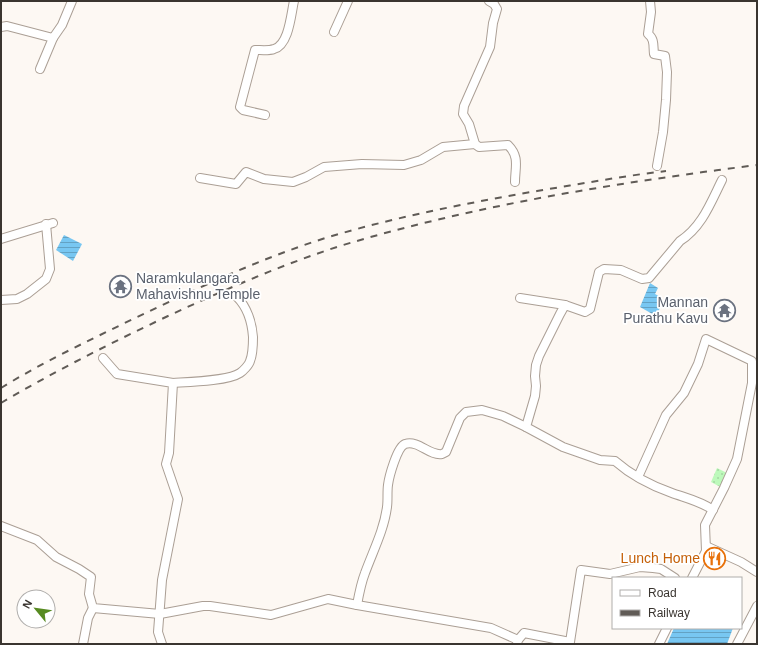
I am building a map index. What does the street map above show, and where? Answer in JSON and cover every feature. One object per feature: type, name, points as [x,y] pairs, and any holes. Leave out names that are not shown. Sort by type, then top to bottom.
[{"type":"street","points":[[40,69],[53,38],[62,25],[72,1]]},
{"type":"street","points":[[265,116],[243,110],[240,107],[255,50],[272,50],[279,47],[287,36],[294,1]]},
{"type":"street","points":[[334,32],[348,1]]},
{"type":"street","points":[[475,144],[469,124],[463,114],[464,106],[490,47],[493,23],[497,10],[494,4],[489,1]]},
{"type":"street","points":[[650,1],[651,12],[648,34],[652,36],[654,54],[665,56],[667,72],[663,132],[657,166]]},
{"type":"street","points":[[1,27],[7,26],[53,38]]},
{"type":"street","points":[[200,178],[236,184],[246,172],[264,179],[293,182],[306,177],[324,166],[362,164],[404,165],[421,160],[442,147],[475,144],[479,147],[508,145],[514,151],[517,158],[515,166],[515,182]]},
{"type":"street","points":[[520,298],[565,305],[585,312],[590,309],[600,272],[604,269],[620,270],[642,279],[650,278],[680,241],[686,237],[706,214],[722,180]]},
{"type":"street","points":[[1,240],[49,224],[50,269],[46,279],[27,294],[17,299],[1,300]]},
{"type":"street","points":[[102,358],[117,374],[173,383],[210,380],[241,373],[250,362],[253,342],[252,326],[242,303],[237,297]]},
{"type":"street","points":[[526,427],[536,396],[536,365],[539,356],[565,305]]},
{"type":"street","points":[[638,477],[666,415],[684,393],[698,364],[706,339],[752,361],[752,383],[737,459],[705,525],[706,551]]},
{"type":"street","points":[[162,644],[158,632],[162,580],[178,499],[166,464],[169,453],[173,383]]},
{"type":"street","points":[[357,605],[365,573],[384,520],[387,505],[388,485],[399,449],[405,444],[412,444],[423,447],[434,454],[442,454],[446,452],[460,418],[466,412],[482,410],[503,416],[563,447],[600,460],[615,461],[623,468],[647,483],[703,503],[712,510]]},
{"type":"street","points":[[1,526],[37,540],[56,557],[91,577],[89,594],[93,608],[88,618],[83,644]]},
{"type":"street","points":[[693,577],[708,547],[757,572]]},
{"type":"street","points":[[93,608],[160,614],[210,606],[271,614],[328,599],[491,628],[518,642],[524,633],[570,642],[581,570],[610,574],[640,567],[661,569],[673,577]]},
{"type":"street","points":[[737,644],[757,606]]},
{"type":"street","points":[[659,644],[666,629]]},
{"type":"green space","points":[[717,468],[733,476],[726,490],[711,482]]},
{"type":"water","points":[[64,235],[82,244],[73,261],[56,250]]},
{"type":"water","points":[[650,283],[658,288],[655,294],[661,297],[658,302],[662,304],[656,316],[640,307]]},
{"type":"water","points":[[674,629],[733,629],[727,644],[667,644]]},
{"type":"railway","points":[[1,403],[125,336],[168,316],[253,278],[340,246],[391,231],[494,207],[651,179],[757,165]]},
{"type":"railway","points":[[1,388],[33,369],[157,307],[256,263],[306,244],[383,222],[460,205],[585,183],[666,171]]},
{"type":"place","name":"Naramkulangara Mahavishnu Temple","points":[[121,286]]},
{"type":"place","name":"Mannan Purathu Kavu","points":[[724,310]]},
{"type":"place","name":"Lunch Home","points":[[715,558]]}]
